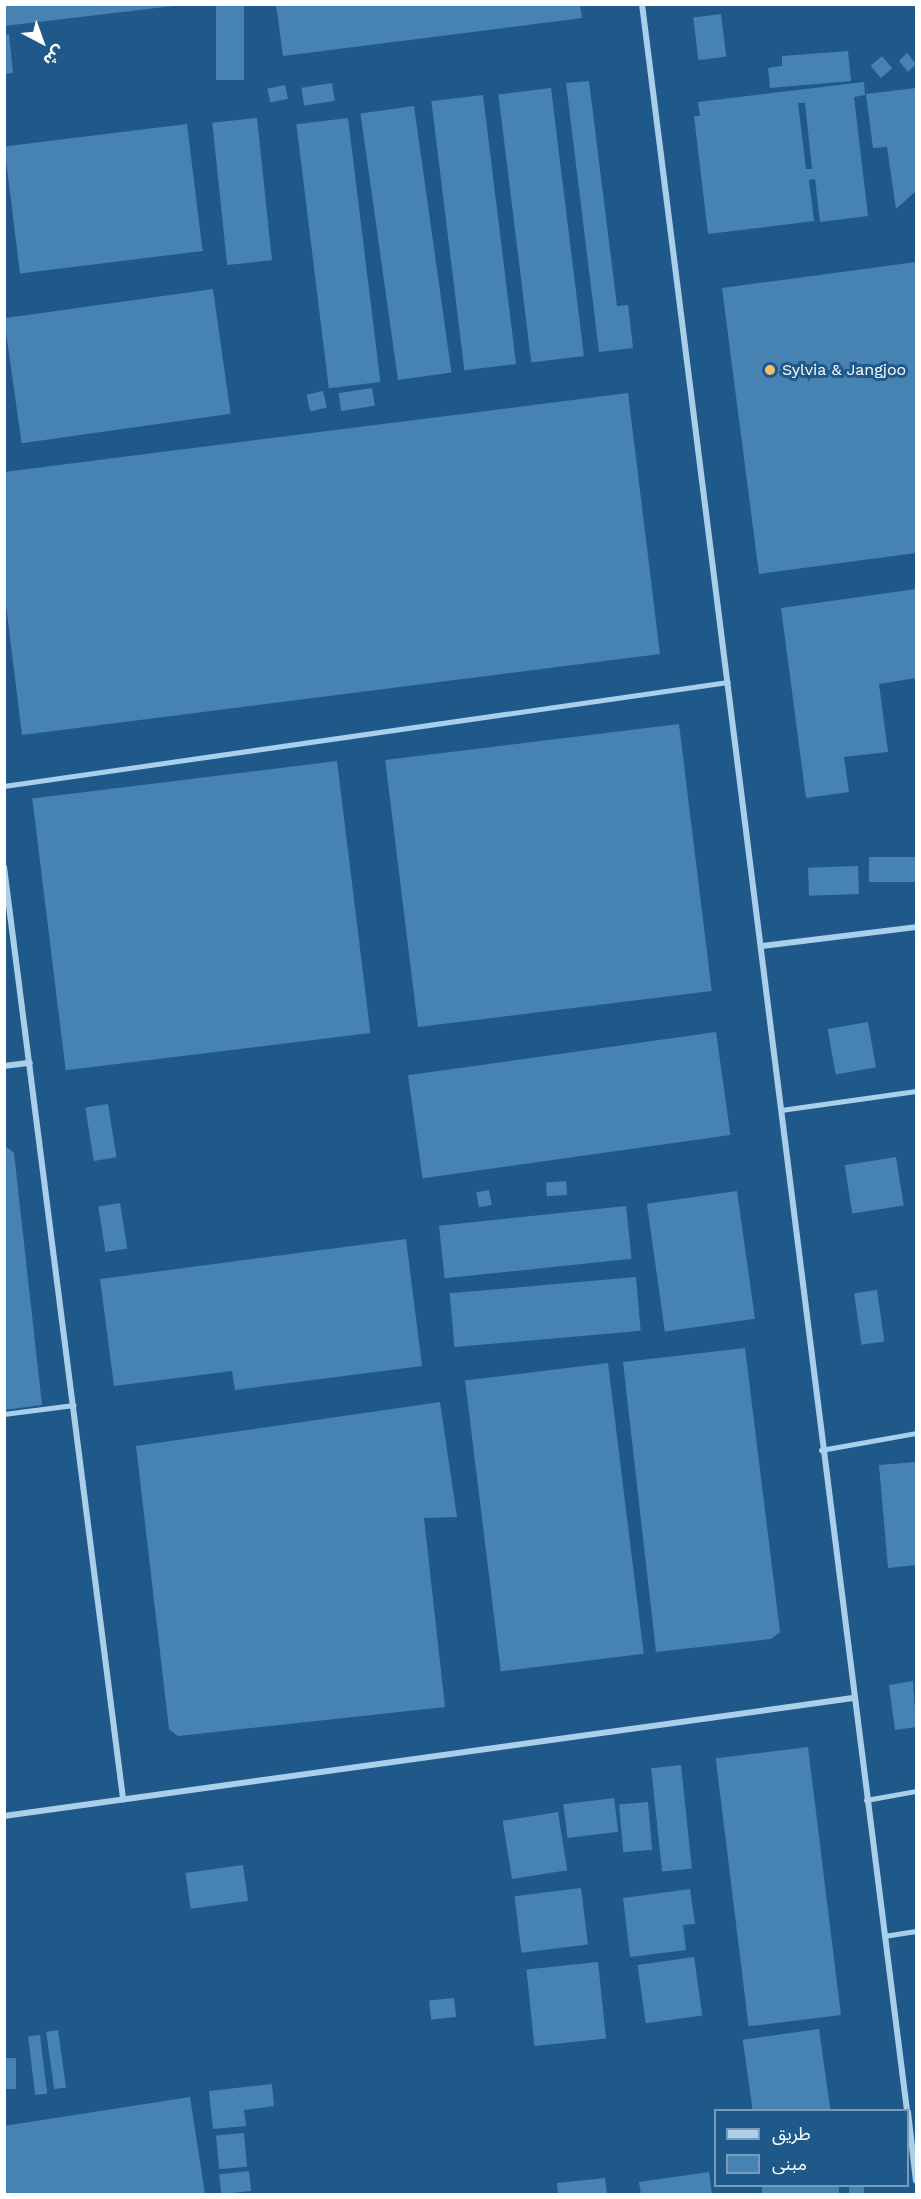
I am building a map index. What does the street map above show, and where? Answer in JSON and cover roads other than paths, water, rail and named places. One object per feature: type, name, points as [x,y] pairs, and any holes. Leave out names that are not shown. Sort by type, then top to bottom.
[{"type":"street","points":[[642,4],[762,946],[821,1450],[907,2109]]},
{"type":"street","points":[[4,867],[123,1800]]},
{"type":"street","points":[[762,946],[916,927]]},
{"type":"street","points":[[4,1066],[30,1063]]},
{"type":"street","points":[[4,1816],[853,1698]]},
{"type":"street","points":[[909,2127],[916,2181]]},
{"type":"lane","points":[[4,786],[728,682]]},
{"type":"lane","points":[[781,1110],[916,1091]]},
{"type":"lane","points":[[4,1414],[73,1405]]},
{"type":"lane","points":[[821,1450],[916,1433]]},
{"type":"lane","points":[[866,1800],[916,1791]]},
{"type":"lane","points":[[884,1936],[916,1932]]},
{"type":"place","name":"Sylvia & Jangjoo","points":[[770,370]]}]
